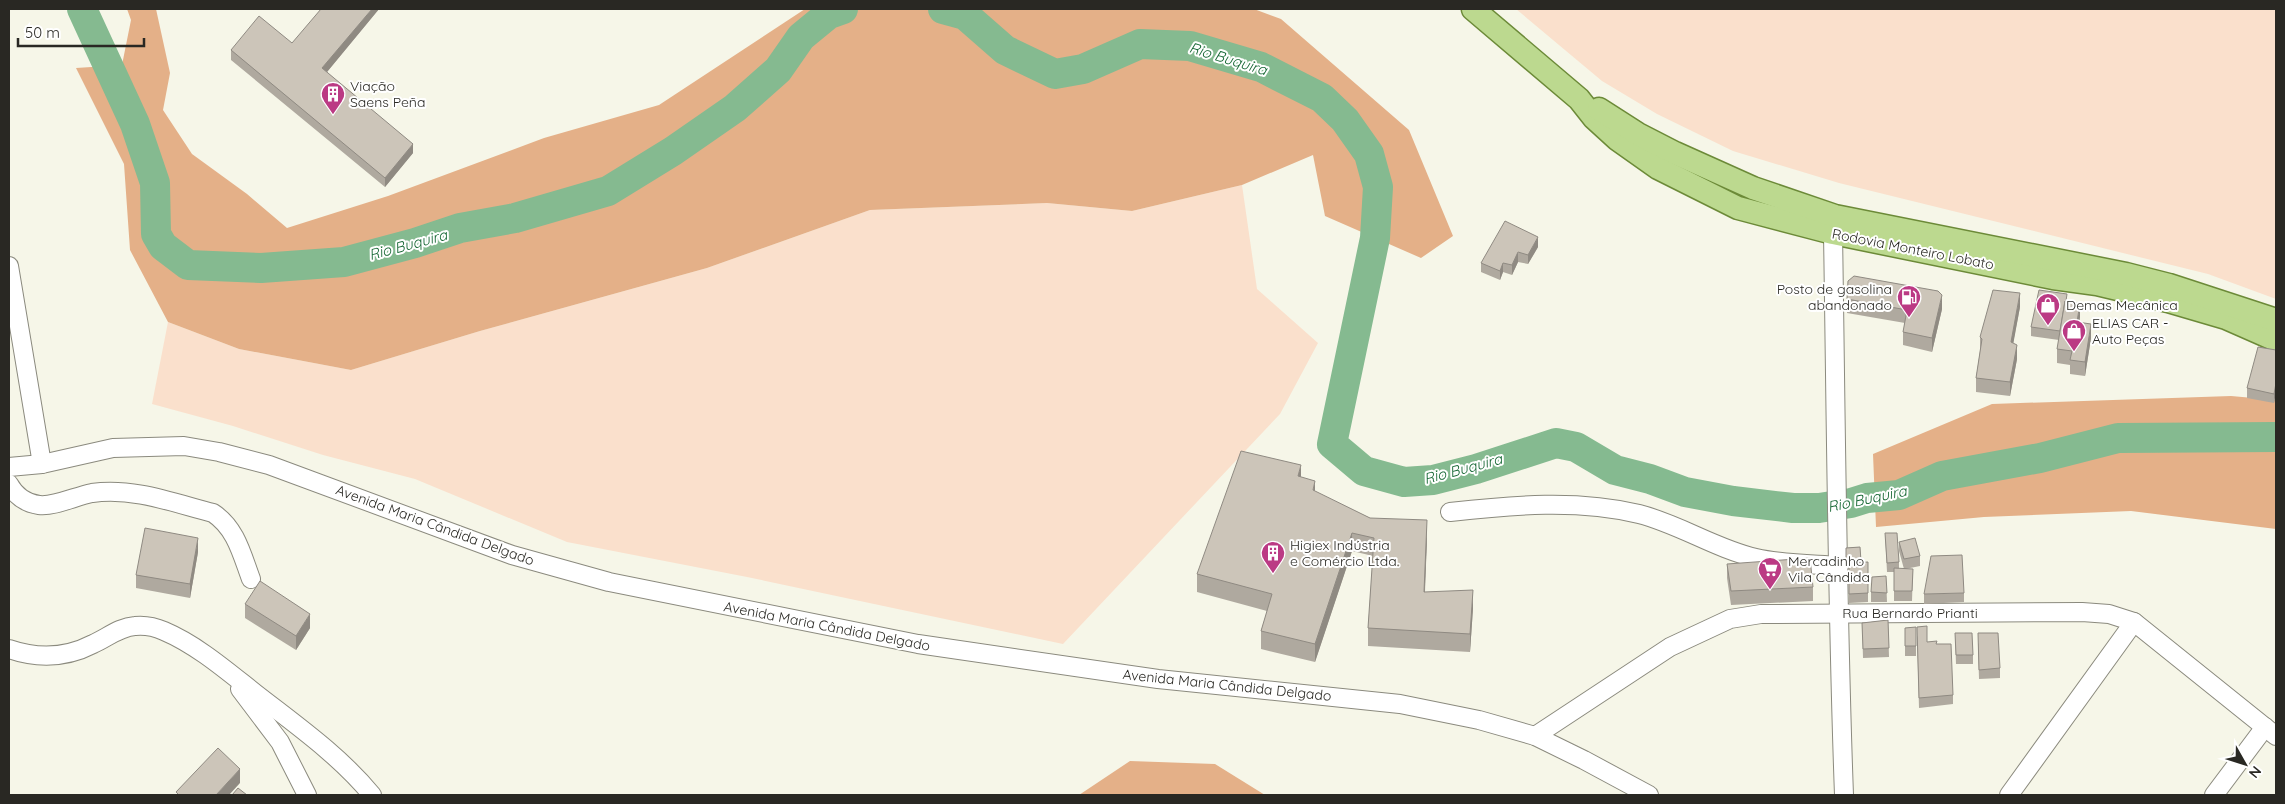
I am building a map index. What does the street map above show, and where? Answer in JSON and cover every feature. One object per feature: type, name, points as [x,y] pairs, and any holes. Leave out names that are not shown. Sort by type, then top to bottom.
[{"type":"main road","name":"Rodovia Monteiro Lobato","points":[[1473,9],[1579,99],[1675,153],[1834,225],[2053,278],[2097,284],[2198,309],[2276,340]]},
{"type":"main road","name":"Rodovia Monteiro Lobato","points":[[1834,225],[2126,274],[2169,285],[2276,320]]},
{"type":"street","points":[[1834,225],[1836,462],[1839,543],[1837,613],[1844,795]]},
{"type":"street","points":[[9,266],[42,464]]},
{"type":"street","name":"Avenida Maria Cândida Delgado","points":[[9,467],[42,464],[113,448],[184,446],[220,452],[269,465],[512,555],[609,582],[918,644],[1158,679],[1400,704],[1479,720],[1535,736],[1649,795]]},
{"type":"street","points":[[9,484],[14,493],[24,501],[40,506],[91,493],[124,491],[213,513],[225,521],[234,535],[251,579]]},
{"type":"street","points":[[1450,512],[1506,506],[1608,508],[1639,514],[1675,525],[1756,558],[1839,566]]},
{"type":"street","name":"Rua Bernardo Prianti","points":[[1535,736],[1640,666],[1703,630],[1730,619],[1761,614],[1837,613],[2082,612],[2109,614],[2134,622],[2271,731]]},
{"type":"street","points":[[2009,795],[2134,622]]},
{"type":"street","points":[[9,649],[35,656],[66,654],[94,644],[123,629],[143,625],[154,627],[175,636],[232,675],[333,754],[372,795]]},
{"type":"street","points":[[232,675],[246,699],[259,713],[280,742],[307,795]]},
{"type":"street","points":[[2214,795],[2271,731]]},
{"type":"shaded area","points":[[127,9],[156,9],[170,73],[163,110],[192,154],[247,194],[287,228],[388,196],[544,138],[659,105],[805,9],[1254,9],[1281,19],[1409,130],[1453,236],[1421,258],[1325,216],[1313,155],[1242,185],[1132,211],[1047,203],[870,210],[707,268],[480,331],[351,370],[239,349],[168,322],[130,250],[124,164],[76,68],[122,65],[131,20]]},
{"type":"shaded area","points":[[1516,9],[2276,9],[2276,299],[2208,274],[1839,183],[1733,151],[1657,114],[1602,81]]},
{"type":"shaded area","points":[[1242,185],[1257,289],[1318,343],[1280,414],[1063,644],[747,577],[567,542],[415,479],[323,455],[233,426],[152,404],[168,322],[239,349],[351,370],[480,331],[707,268],[870,210],[1047,203],[1132,211]]},
{"type":"shaded area","points":[[2231,396],[2276,400],[2276,529],[2131,511],[1984,517],[1876,527],[1873,454],[1992,404]]},
{"type":"shaded area","points":[[1130,761],[1215,764],[1265,795],[1079,795]]},
{"type":"building","name":"Viação Saens Peña","points":[[321,9],[372,9],[322,68],[413,144],[385,178],[231,50],[259,16],[292,43]]},
{"type":"building","points":[[1505,221],[1538,237],[1528,255],[1518,252],[1512,265],[1503,263],[1500,271],[1481,263]]},
{"type":"building","points":[[1854,276],[1938,291],[1942,295],[1932,338],[1903,332],[1907,310],[1847,299],[1848,281]]},
{"type":"building","points":[[1993,290],[2020,293],[2011,342],[2017,345],[2010,382],[1976,378],[1982,339],[1980,337]]},
{"type":"building","name":"Demas Mecânica","points":[[2039,290],[2067,294],[2060,331],[2031,327]]},
{"type":"building","name":"ELIAS CAR - Auto Peças","points":[[2065,301],[2080,303],[2077,322],[2091,324],[2085,362],[2070,360],[2072,351],[2057,349]]},
{"type":"building","points":[[2258,347],[2276,350],[2274,394],[2247,388]]},
{"type":"building","name":"Higiex Indústria e Comércio Ltda.","points":[[1241,451],[1301,465],[1298,476],[1315,481],[1313,490],[1370,518],[1427,520],[1424,592],[1473,590],[1470,634],[1368,628],[1374,538],[1352,533],[1315,644],[1261,631],[1272,594],[1197,574]]},
{"type":"building","points":[[145,528],[198,538],[190,584],[136,575]]},
{"type":"building","points":[[1885,533],[1897,533],[1899,562],[1887,563]]},
{"type":"building","points":[[1915,538],[1920,556],[1904,559],[1899,542]]},
{"type":"building","points":[[1860,547],[1861,561],[1846,561],[1846,548]]},
{"type":"building","points":[[1962,555],[1964,593],[1924,594],[1931,556]]},
{"type":"building","points":[[1810,558],[1813,587],[1731,591],[1727,564]]},
{"type":"building","points":[[1868,562],[1868,593],[1849,594],[1849,563]]},
{"type":"building","points":[[1894,568],[1913,569],[1912,591],[1894,591]]},
{"type":"building","points":[[1886,576],[1887,593],[1871,592],[1872,577]]},
{"type":"building","points":[[260,581],[310,614],[296,636],[245,604]]},
{"type":"building","points":[[1888,620],[1889,648],[1863,649],[1862,623]]},
{"type":"building","points":[[1927,626],[1927,642],[1937,641],[1936,644],[1951,644],[1953,695],[1919,698],[1917,627]]},
{"type":"building","points":[[1916,627],[1916,646],[1905,646],[1905,628]]},
{"type":"building","points":[[1955,633],[1972,633],[1973,655],[1956,655]]},
{"type":"building","points":[[1978,633],[1998,633],[2000,668],[1979,670]]},
{"type":"building","points":[[218,748],[240,769],[216,795],[179,795],[176,792]]},
{"type":"building","points":[[238,788],[247,795],[232,795]]},
{"type":"waterway","name":"Rio Buquira","points":[[82,9],[135,124],[155,183],[156,234],[163,246],[188,265],[261,268],[344,262],[415,243],[460,228],[515,218],[608,191],[673,151],[735,108],[778,70],[801,37],[829,14],[843,9]]},
{"type":"waterway","name":"Rio Buquira","points":[[943,9],[965,15],[1005,50],[1055,74],[1083,69],[1140,44],[1190,46],[1261,67],[1322,98],[1345,120],[1369,154],[1378,187],[1375,238],[1332,444],[1364,471],[1404,482],[1433,480],[1476,469],[1556,443],[1576,447],[1615,470],[1650,479],[1685,492],[1733,501],[1793,508],[1819,508],[1851,503],[1867,498],[1899,495],[1942,476],[2040,458],[2118,438],[2276,437]]},
{"type":"place","name":"Viação Saens Peña","points":[[333,115]]},
{"type":"place","name":"Posto de gasolina abandonado","points":[[1909,318]]},
{"type":"place","name":"Demas Mecânica","points":[[2048,326]]},
{"type":"place","name":"ELIAS CAR - Auto Peças","points":[[2074,352]]},
{"type":"place","name":"Higiex Indústria e Comércio Ltda.","points":[[1273,574]]},
{"type":"place","name":"Mercadinho Vila Cândida","points":[[1770,590]]}]
